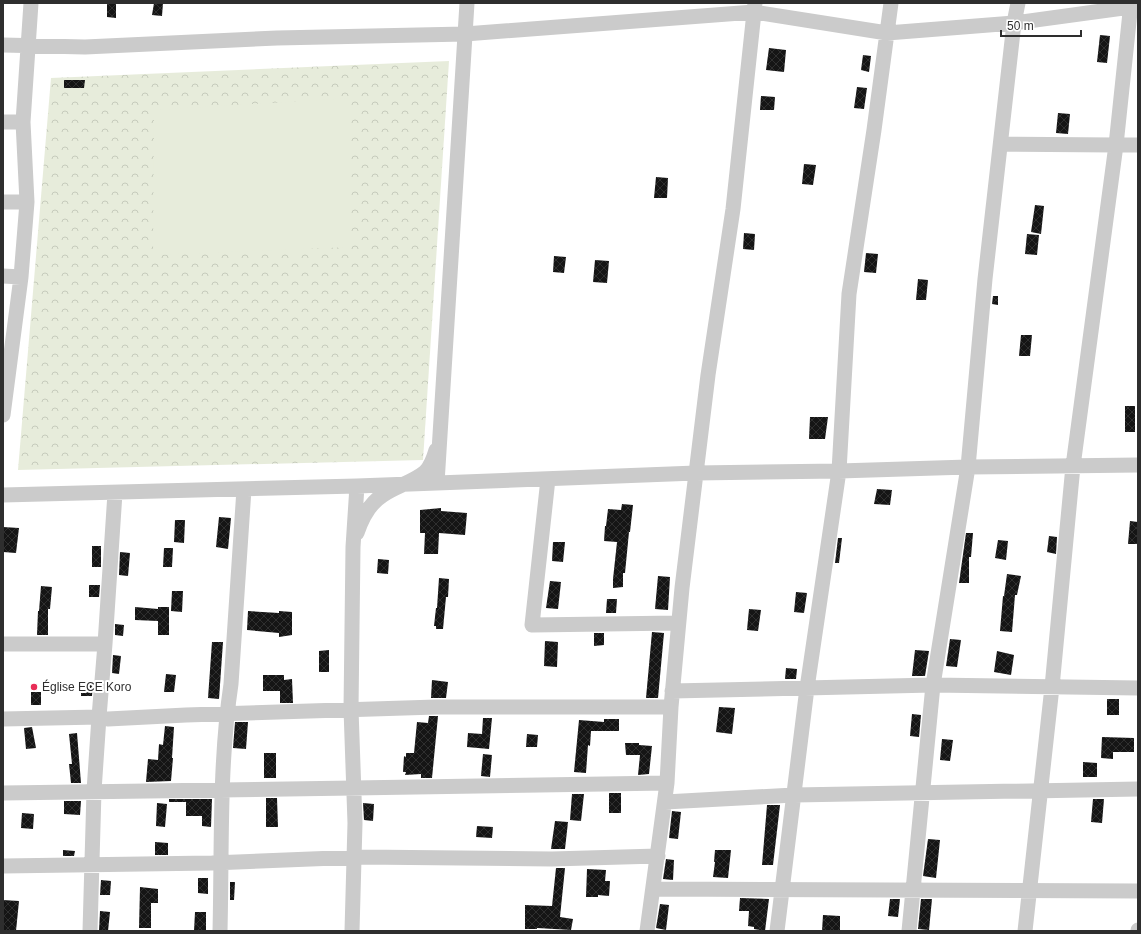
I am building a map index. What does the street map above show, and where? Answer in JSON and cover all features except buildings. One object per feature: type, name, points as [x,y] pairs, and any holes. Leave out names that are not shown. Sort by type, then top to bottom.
[{"type":"street","points":[[3,415],[8,351],[21,277],[27,202],[23,122],[31,3]]},
{"type":"street","points":[[437,483],[467,3]]},
{"type":"street","points":[[777,931],[807,688],[839,471],[849,294],[891,3]]},
{"type":"street","points":[[909,931],[933,685],[968,467],[984,287],[1014,23],[1018,3]]},
{"type":"street","points":[[3,45],[85,47],[276,38],[465,34],[755,7],[887,33],[1014,23],[1133,5],[1116,145],[1073,466],[1052,687],[1025,931]]},
{"type":"street","points":[[647,931],[667,783],[672,691],[678,623],[708,375],[733,210],[755,7]]},
{"type":"street","points":[[3,122],[23,122]]},
{"type":"street","points":[[1001,144],[1138,145]]},
{"type":"street","points":[[3,202],[27,202]]},
{"type":"street","points":[[3,276],[21,277]]},
{"type":"street","points":[[353,547],[360,524],[369,508],[383,495],[404,485],[426,471],[440,441]]},
{"type":"street","points":[[3,496],[404,485],[696,473],[1138,465]]},
{"type":"street","points":[[548,479],[532,625],[678,623]]},
{"type":"street","points":[[352,931],[355,822],[351,709],[353,547],[357,486]]},
{"type":"street","points":[[220,931],[223,790],[227,713],[231,684],[244,489]]},
{"type":"street","points":[[90,931],[94,791],[115,492]]},
{"type":"street","points":[[3,644],[105,644]]},
{"type":"street","points":[[672,691],[933,685],[1138,688]]},
{"type":"street","points":[[3,719],[99,717],[108,719],[186,714],[436,707],[671,707]]},
{"type":"street","points":[[3,793],[667,783]]},
{"type":"street","points":[[665,802],[794,795],[1138,789]]},
{"type":"street","points":[[3,866],[222,863],[354,858],[552,859],[658,856]]},
{"type":"street","points":[[653,889],[1138,891]]},
{"type":"green space","points":[[449,61],[423,460],[18,470],[51,78]]},
{"type":"green space","points":[[351,98],[351,247],[153,255],[154,110]]},
{"type":"place","name":"Église ECE Koro","points":[[34,687]]}]
